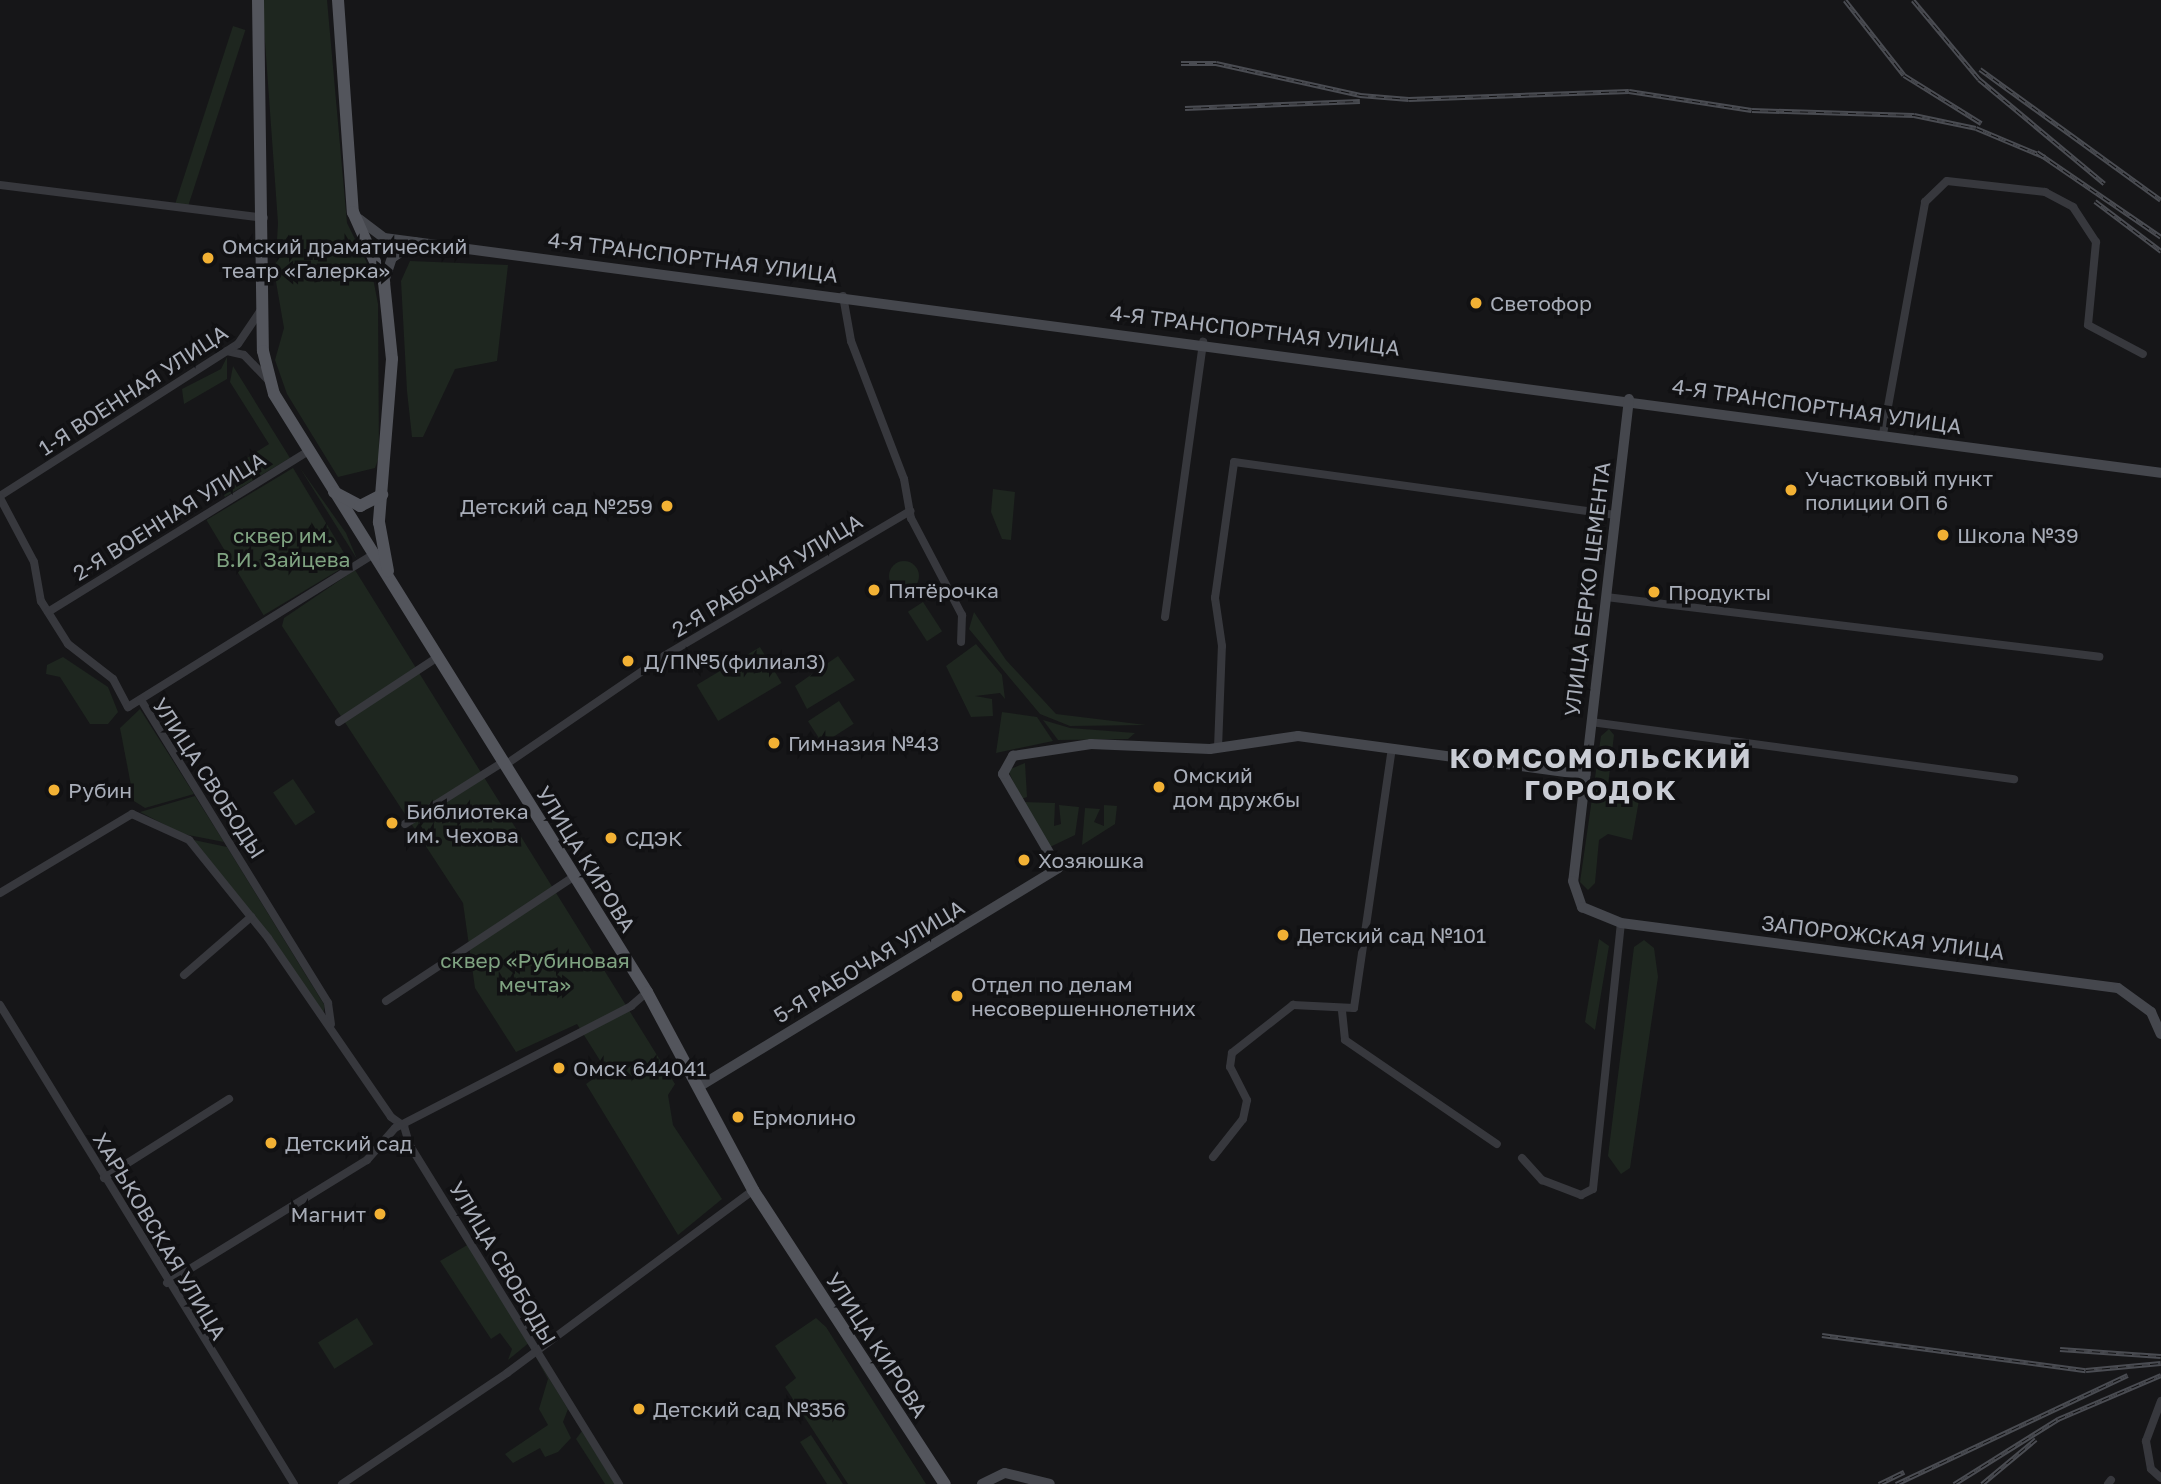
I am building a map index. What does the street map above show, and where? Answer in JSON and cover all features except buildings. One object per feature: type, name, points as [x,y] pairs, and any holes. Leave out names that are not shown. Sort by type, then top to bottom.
[{"type":"main road","points":[[258,0],[268,380]]},
{"type":"main road","name":"УЛИЦА КИРОВА","points":[[338,0],[354,212],[384,282],[392,359],[379,536],[390,578]]},
{"type":"main road","name":"4-Я ТРАНСПОРТНАЯ УЛИЦА","points":[[354,212],[374,233],[417,240],[1203,342],[2161,473]]},
{"type":"main road","points":[[384,282],[392,258],[417,240]]},
{"type":"main road","name":"УЛИЦА КИРОВА","points":[[268,380],[372,555],[390,578],[647,992],[700,1086],[753,1190],[945,1484]]},
{"type":"main road","name":"УЛИЦА БЕРКО ЦЕМЕНТА","points":[[1582,907],[1573,881],[1629,399]]},
{"type":"main road","points":[[332,490],[360,506],[382,495]]},
{"type":"main road","points":[[1218,748],[1298,736],[1586,775]]},
{"type":"main road","name":"5-Я РАБОЧАЯ УЛИЦА","points":[[700,1086],[1058,868],[1003,774],[1013,756],[1060,746],[1218,748]]},
{"type":"main road","name":"ЗАПОРОЖСКАЯ УЛИЦА","points":[[1582,907],[1621,923],[2118,988],[2151,1012],[2161,1034]]},
{"type":"main road","points":[[982,1484],[1018,1473],[1050,1484]]},
{"type":"street","points":[[1883,435],[1925,202],[1947,181],[2045,192],[2073,207],[2096,242],[2088,325],[2143,354]]},
{"type":"street","points":[[0,185],[265,218]]},
{"type":"street","name":"1-Я ВОЕННАЯ УЛИЦА","points":[[0,497],[227,351],[252,329],[266,296]]},
{"type":"street","points":[[843,296],[851,341],[910,511],[962,615],[961,642]]},
{"type":"street","points":[[1165,617],[1203,342]]},
{"type":"street","points":[[227,351],[244,355],[268,380]]},
{"type":"street","name":"2-Я ВОЕННАЯ УЛИЦА","points":[[48,612],[309,451]]},
{"type":"street","points":[[1218,748],[1222,646],[1214,598],[1234,462],[1615,515]]},
{"type":"street","name":"УЛИЦА СВОБОДЫ","points":[[0,497],[34,562],[36,589],[48,612],[68,644],[113,679],[128,707],[141,700],[328,1003],[332,1030]]},
{"type":"street","name":"2-Я РАБОЧАЯ УЛИЦА","points":[[405,824],[504,763],[664,656],[910,511]]},
{"type":"street","points":[[141,700],[372,555]]},
{"type":"street","points":[[1606,597],[2099,656]]},
{"type":"street","points":[[339,722],[438,657]]},
{"type":"street","points":[[1591,722],[2014,779]]},
{"type":"street","points":[[1213,1157],[1243,1119],[1247,1100],[1230,1067],[1232,1053],[1293,1005],[1342,1011],[1354,1008],[1392,749]]},
{"type":"street","name":"УЛИЦА СВОБОДЫ","points":[[0,893],[132,814],[189,841],[251,917],[391,1117],[404,1126],[409,1144],[619,1484]]},
{"type":"street","points":[[386,1001],[575,876]]},
{"type":"street","points":[[184,975],[251,917]]},
{"type":"street","points":[[1522,1158],[1542,1180],[1589,1194],[1621,923]]},
{"type":"street","points":[[167,1283],[367,1160],[404,1126],[647,992]]},
{"type":"street","name":"ХАРЬКОВСКАЯ УЛИЦА","points":[[0,1005],[167,1283],[294,1484]]},
{"type":"street","points":[[1342,1011],[1345,1040],[1497,1144]]},
{"type":"street","points":[[104,1178],[229,1099]]},
{"type":"street","points":[[342,1484],[536,1348],[753,1190]]},
{"type":"street","points":[[2161,1401],[2150,1420],[2147,1458],[2161,1478]]},
{"type":"green space","points":[[262,0],[327,0],[347,223],[372,273],[378,304],[379,457],[375,468],[338,477],[287,394],[275,360],[284,328],[275,276],[278,223]]},
{"type":"green space","points":[[233,26],[245,30],[187,209],[175,205]]},
{"type":"green space","points":[[410,261],[508,265],[497,361],[455,369],[423,437],[412,437],[407,391],[401,281]]},
{"type":"green space","points":[[227,357],[227,379],[184,404],[182,389],[221,369]]},
{"type":"green space","points":[[233,366],[290,458],[225,497],[214,479],[269,444],[230,382]]},
{"type":"green space","name":"сквер им. В.И. Зайцева","points":[[293,468],[350,563],[264,615],[206,520]]},
{"type":"green space","points":[[300,468],[346,533],[357,559]]},
{"type":"green space","points":[[993,489],[1015,492],[1011,540],[1002,539],[991,512]]},
{"type":"green space","points":[[904,561],[915,565],[919,576],[915,587],[904,591],[893,587],[889,576],[893,565]]},
{"type":"green space","name":"сквер «Рубиновая мечта»","points":[[355,570],[675,1084],[668,1095],[673,1125],[722,1199],[678,1235],[586,1084],[606,1070],[577,1024],[516,1052],[475,988],[463,903],[282,626],[284,618]]},
{"type":"green space","points":[[923,602],[942,631],[927,641],[908,612]]},
{"type":"green space","points":[[974,612],[1006,660],[1056,714],[1146,725],[1070,726],[1040,714],[969,629]]},
{"type":"green space","points":[[976,644],[1002,675],[1005,699],[1000,693],[975,696],[992,699],[993,716],[971,717],[946,666]]},
{"type":"green space","points":[[760,647],[782,683],[718,721],[697,685]]},
{"type":"green space","points":[[838,656],[855,680],[807,709],[795,686]]},
{"type":"green space","points":[[63,657],[108,687],[118,712],[108,724],[90,724],[60,677],[46,674],[47,665]]},
{"type":"green space","points":[[839,701],[854,724],[823,744],[808,721]]},
{"type":"green space","points":[[140,709],[194,794],[145,808],[134,801],[120,728]]},
{"type":"green space","points":[[1002,712],[1037,717],[1053,741],[996,753]]},
{"type":"green space","points":[[1043,720],[1070,728],[1135,733],[1128,739],[1058,740]]},
{"type":"green space","points":[[1609,729],[1614,735],[1608,785],[1639,800],[1632,840],[1608,834],[1599,840],[1595,883],[1588,890],[1580,882],[1601,736]]},
{"type":"green space","points":[[1025,763],[1027,797],[1021,799],[1008,770]]},
{"type":"green space","points":[[293,779],[315,812],[295,826],[273,792]]},
{"type":"green space","points":[[195,796],[224,842],[183,834],[140,812]]},
{"type":"green space","points":[[1022,802],[1055,803],[1054,826],[1061,824],[1059,805],[1079,807],[1075,835],[1050,847]]},
{"type":"green space","points":[[1104,805],[1117,806],[1115,824],[1082,845],[1085,808],[1100,809],[1094,822],[1104,826]]},
{"type":"green space","points":[[189,839],[227,847],[325,1006],[323,1014]]},
{"type":"green space","points":[[1599,939],[1609,946],[1595,1030],[1585,1022]]},
{"type":"green space","points":[[1644,940],[1654,948],[1658,977],[1630,1168],[1621,1174],[1608,1156],[1634,947]]},
{"type":"green space","points":[[469,1244],[530,1342],[508,1360],[512,1349],[500,1333],[491,1339],[440,1261]]},
{"type":"green space","points":[[357,1318],[373,1344],[334,1369],[318,1342]]},
{"type":"green space","points":[[816,1318],[826,1327],[926,1484],[848,1484],[785,1387],[796,1378],[775,1346]]},
{"type":"green space","points":[[534,1354],[568,1409],[563,1422],[571,1438],[558,1452],[545,1457],[540,1448],[513,1463],[505,1454],[548,1425],[539,1409],[548,1379]]},
{"type":"green space","points":[[582,1431],[615,1484],[605,1484],[576,1439]]},
{"type":"green space","points":[[811,1435],[843,1484],[827,1484],[800,1442]]},
{"type":"railway","points":[[1845,0],[1904,75],[1981,123]]},
{"type":"railway","points":[[1913,0],[1979,79],[2104,183]]},
{"type":"railway","points":[[1181,63],[1216,63],[1360,95],[1409,99],[1629,91],[1752,110],[1914,115],[1976,128],[2045,157]]},
{"type":"railway","points":[[1980,69],[2161,200]]},
{"type":"railway","points":[[1185,108],[1360,101]]},
{"type":"railway","points":[[2037,152],[2161,237]]},
{"type":"railway","points":[[2095,201],[2161,251]]},
{"type":"railway","points":[[1822,1335],[2086,1370],[2161,1363]]},
{"type":"railway","points":[[2060,1349],[2161,1356]]},
{"type":"railway","points":[[1896,1484],[2128,1375]]},
{"type":"railway","points":[[1954,1484],[2058,1419],[2161,1375]]},
{"type":"railway","points":[[1982,1484],[2036,1439]]},
{"type":"railway","points":[[1879,1484],[1904,1472]]},
{"type":"place","name":"Омский драматический театр «Галерка»","points":[[208,258]]},
{"type":"place","name":"Светофор","points":[[1476,303]]},
{"type":"place","name":"Участковый пункт полиции ОП 6","points":[[1791,490]]},
{"type":"place","name":"Детский сад №259","points":[[667,506]]},
{"type":"place","name":"Школа №39","points":[[1943,535]]},
{"type":"place","name":"Пятёрочка","points":[[874,590]]},
{"type":"place","name":"Продукты","points":[[1654,592]]},
{"type":"place","name":"Д/П№5(филиал3)","points":[[628,661]]},
{"type":"place","name":"Гимназия №43","points":[[774,743]]},
{"type":"place","name":"Омский дом дружбы","points":[[1159,787]]},
{"type":"place","name":"Рубин","points":[[54,790]]},
{"type":"place","name":"Библиотека им. Чехова","points":[[392,823]]},
{"type":"place","name":"СДЭК","points":[[611,838]]},
{"type":"place","name":"Хозяюшка","points":[[1024,860]]},
{"type":"place","name":"Детский сад №101","points":[[1283,935]]},
{"type":"place","name":"Отдел по делам несовершеннолетних","points":[[957,996]]},
{"type":"place","name":"Омск 644041","points":[[559,1068]]},
{"type":"place","name":"Ермолино","points":[[738,1117]]},
{"type":"place","name":"Детский сад","points":[[271,1143]]},
{"type":"place","name":"Магнит","points":[[380,1214]]},
{"type":"place","name":"Детский сад №356","points":[[639,1409]]},
{"type":"district","name":"КОМСОМОЛЬСКИЙ ГОРОДОК","points":[[1601,774]]}]
